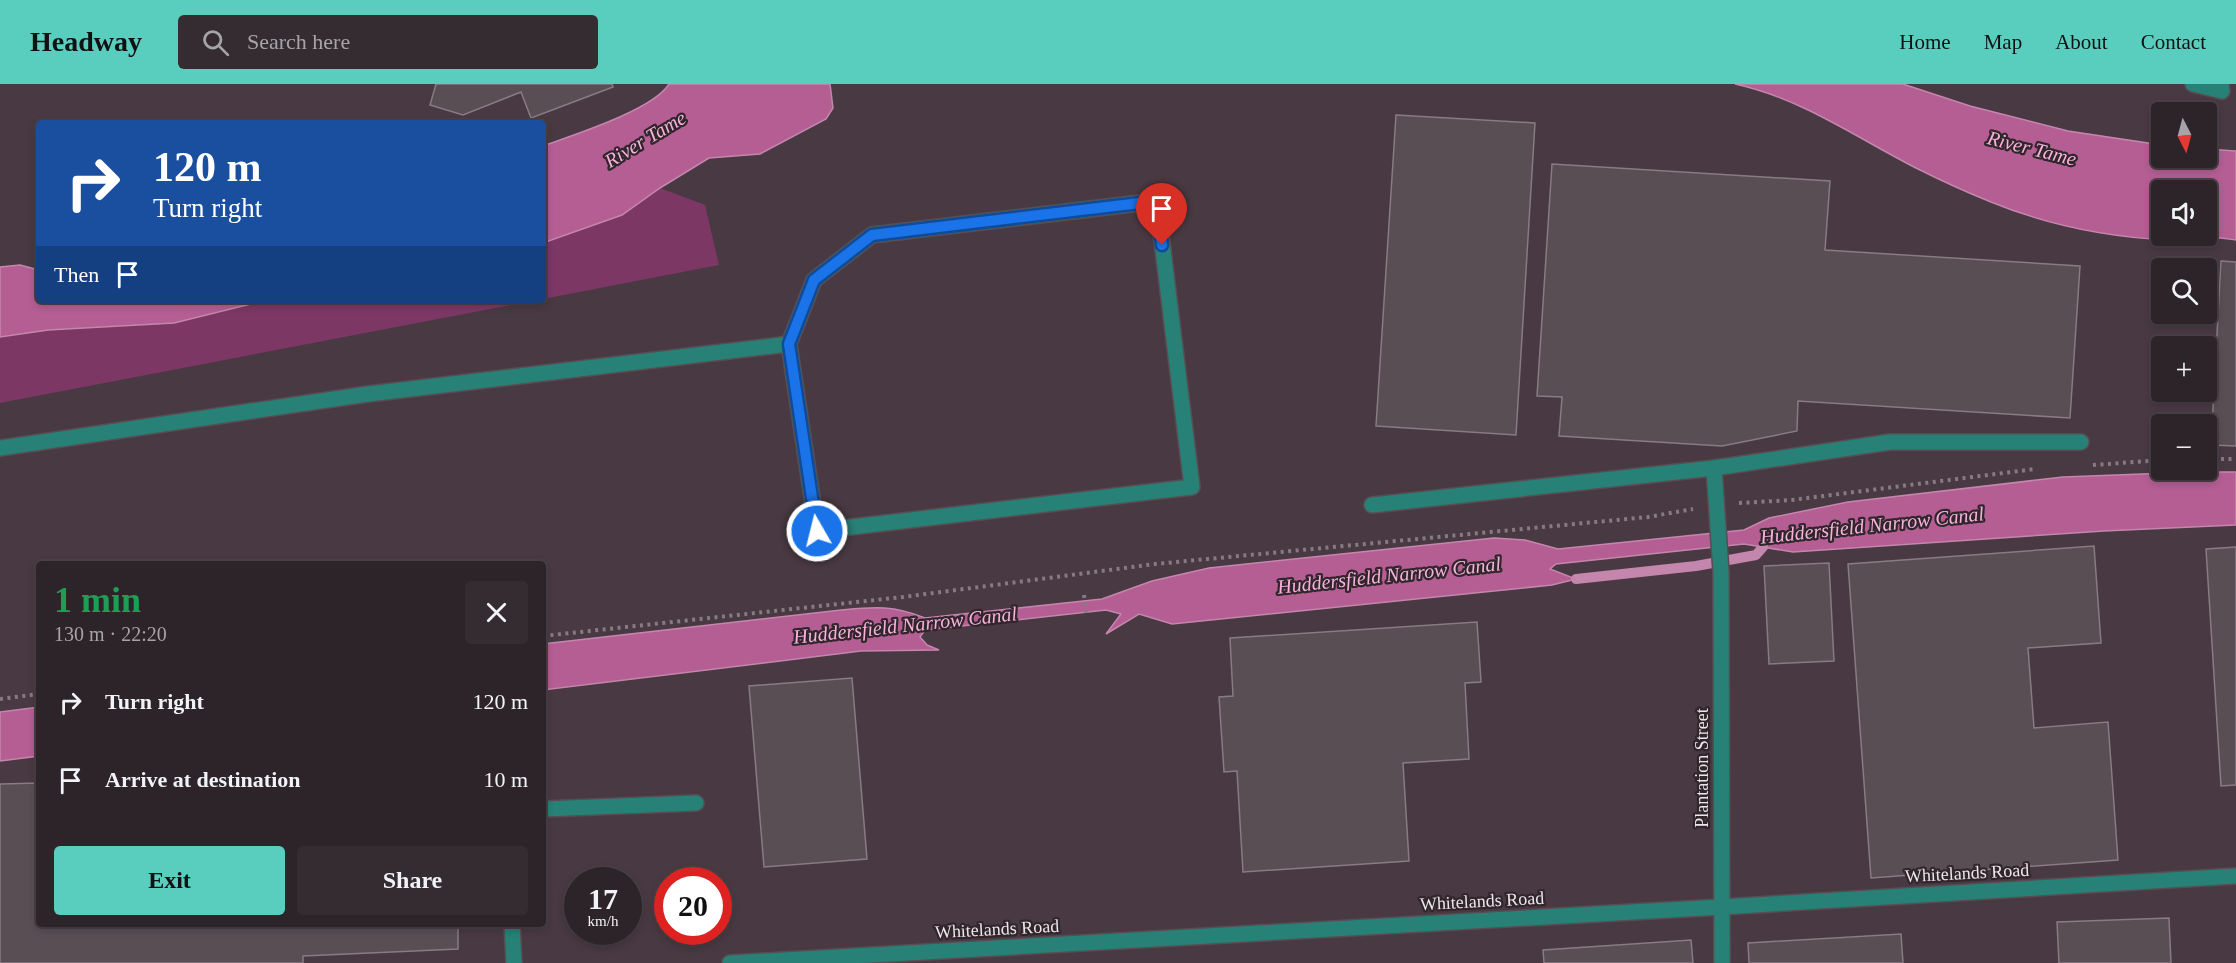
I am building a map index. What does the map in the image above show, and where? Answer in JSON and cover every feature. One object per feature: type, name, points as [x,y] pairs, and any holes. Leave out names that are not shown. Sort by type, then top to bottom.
[{"type":"street","points":[[2193,84],[2222,91],[2221,84]]},
{"type":"street","points":[[1157,201],[1192,487],[817,531],[789,344],[814,280],[872,235],[1157,201]]},
{"type":"street","points":[[0,448],[368,394],[789,344]]},
{"type":"street","points":[[1372,505],[1714,468],[1890,442],[2081,442]]},
{"type":"street","name":"Plantation Street","points":[[1714,468],[1721,572],[1722,963]]},
{"type":"street","points":[[546,809],[696,803]]},
{"type":"street","name":"Whitelands Road","points":[[730,963],[1721,908],[2236,876]]},
{"type":"street","points":[[512,927],[514,963]]},
{"type":"path","points":[[2217,459],[2236,459]]},
{"type":"path","points":[[2090,465],[2151,461]]},
{"type":"path","points":[[1792,500],[2043,469]]},
{"type":"path","points":[[546,636],[903,597],[1155,564],[1648,517]]},
{"type":"path","points":[[1084,595],[1087,617]]},
{"type":"path","points":[[0,699],[36,694]]},
{"type":"shaded area","points":[[0,84],[2236,84],[2236,963],[0,963]]},
{"type":"shaded area","points":[[660,188],[705,205],[719,265],[546,298],[546,242],[622,215]]},
{"type":"shaded area","points":[[254,303],[522,303],[0,403],[0,337],[169,319]]},
{"type":"water","name":"River Tame","points":[[669,84],[830,84],[833,108],[826,119],[760,154],[709,158],[622,215],[546,242],[546,145],[611,121],[660,94]]},
{"type":"water","name":"River Tame","points":[[1735,84],[1903,84],[1970,106],[2068,131],[2151,143],[2151,168],[2217,168],[2217,150],[2236,151],[2236,240],[2217,238],[2217,180],[2151,180],[2151,238],[2100,233],[2034,217],[1991,202],[1916,168],[1828,120],[1783,99]]},
{"type":"water","points":[[20,265],[36,269],[36,303],[255,303],[174,323],[48,330],[0,337],[0,267]]},
{"type":"water","name":"Huddersfield Narrow Canal","points":[[2217,472],[2236,472],[2236,525],[2104,531],[1793,552],[1744,544],[1556,564],[1550,569],[1576,579],[1552,585],[1172,624],[1139,614],[1106,634],[1121,614],[1106,610],[925,630],[920,637],[927,645],[939,650],[861,651],[546,690],[546,644],[864,608],[893,609],[925,618],[1102,599],[1152,581],[1209,568],[1494,538],[1525,540],[1558,549],[1744,530],[1769,518],[1848,502],[2063,477],[2151,474],[2151,480],[2217,480]]},
{"type":"water","points":[[36,707],[36,756],[0,761],[0,712]]},
{"type":"building","points":[[436,84],[612,84],[613,87],[531,118],[521,92],[463,115],[430,105]]},
{"type":"building","points":[[1396,115],[1535,123],[1516,435],[1376,426]]},
{"type":"building","points":[[1552,164],[1830,181],[1825,250],[2080,266],[2070,418],[1798,401],[1797,431],[1722,446],[1559,436],[1562,397],[1537,396]]},
{"type":"building","points":[[2221,261],[2236,262],[2236,446],[2217,445],[2217,414],[2213,414],[2213,402],[2217,402],[2217,336]]},
{"type":"building","points":[[2094,546],[2101,643],[2028,648],[2034,728],[2108,722],[2118,860],[1871,878],[1848,564]]},
{"type":"building","points":[[2236,547],[2236,785],[2221,786],[2206,549]]},
{"type":"building","points":[[1829,563],[1834,661],[1769,664],[1764,566]]},
{"type":"building","points":[[1477,622],[1481,682],[1465,683],[1469,759],[1403,763],[1409,861],[1243,872],[1237,771],[1224,772],[1219,697],[1233,696],[1230,638]]},
{"type":"building","points":[[852,678],[867,859],[764,867],[749,686]]},
{"type":"building","points":[[36,783],[36,927],[458,927],[458,949],[303,956],[303,963],[0,963],[0,784]]},
{"type":"building","points":[[2169,918],[2171,963],[2059,963],[2057,922]]},
{"type":"building","points":[[1901,934],[1903,963],[1749,963],[1748,943]]},
{"type":"building","points":[[1691,940],[1693,963],[1544,963],[1543,950]]},
{"type":"waterway","name":"Huddersfield Narrow Canal","points":[[1576,579],[1696,566],[1756,555],[1763,547]]},
{"type":"route","points":[[817,531],[789,344],[814,280],[872,235],[1157,201],[1162,245]]}]
